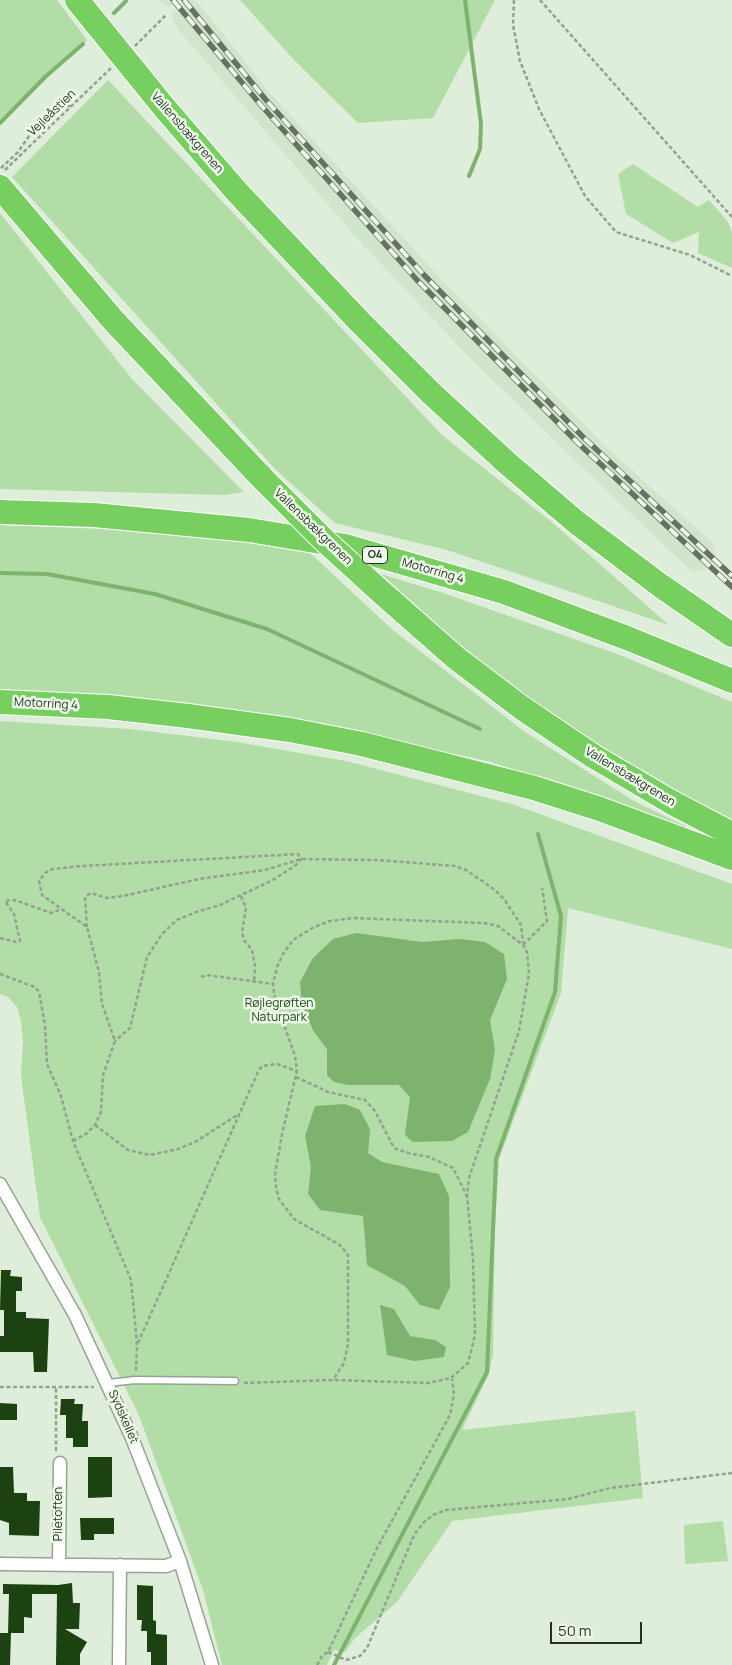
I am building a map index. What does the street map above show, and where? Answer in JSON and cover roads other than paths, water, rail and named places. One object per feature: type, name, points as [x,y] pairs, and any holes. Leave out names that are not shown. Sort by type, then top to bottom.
[{"type":"highway","name":"Vallensbækgrenen","points":[[77,0],[163,106],[244,198],[356,320],[432,394],[507,463],[576,522],[661,586],[732,635]]},
{"type":"highway","name":"Vallensbækgrenen","points":[[2,176],[113,320],[264,480],[324,540],[381,592],[456,658],[522,708],[593,756],[671,802],[732,834]]},
{"type":"highway","name":"Motorring 4","points":[[0,512],[104,516],[249,530],[345,546],[504,592],[627,638],[732,682]]},
{"type":"highway","name":"Motorring 4","points":[[0,702],[108,707],[188,716],[290,730],[362,744],[534,788],[600,809],[732,858]]},
{"type":"street","name":"Sydskellet","points":[[0,1184],[76,1315],[108,1383],[150,1481],[180,1561],[212,1665]]},
{"type":"street","name":"Piletoften","points":[[59,1565],[60,1463]]},
{"type":"street","points":[[0,1564],[166,1566],[180,1561]]},
{"type":"street","points":[[119,1665],[120,1565]]},
{"type":"lane","points":[[108,1383],[136,1380],[235,1381]]},
{"type":"waterway","points":[[465,0],[481,124],[480,149],[469,176]]},
{"type":"waterway","points":[[114,13],[126,1]]},
{"type":"waterway","points":[[0,123],[45,77],[83,44]]},
{"type":"waterway","points":[[0,573],[47,574],[155,594],[267,629],[480,729]]},
{"type":"waterway","points":[[334,1665],[487,1372],[496,1159],[555,992],[561,916],[538,834]]},
{"type":"railway","points":[[173,0],[260,104],[417,280],[577,442],[732,587]]},
{"type":"railway","points":[[184,0],[266,100],[424,275],[583,437],[732,576]]},
{"type":"park label","name":"Røjlegrøften Naturpark","points":[[279,1011]]}]
